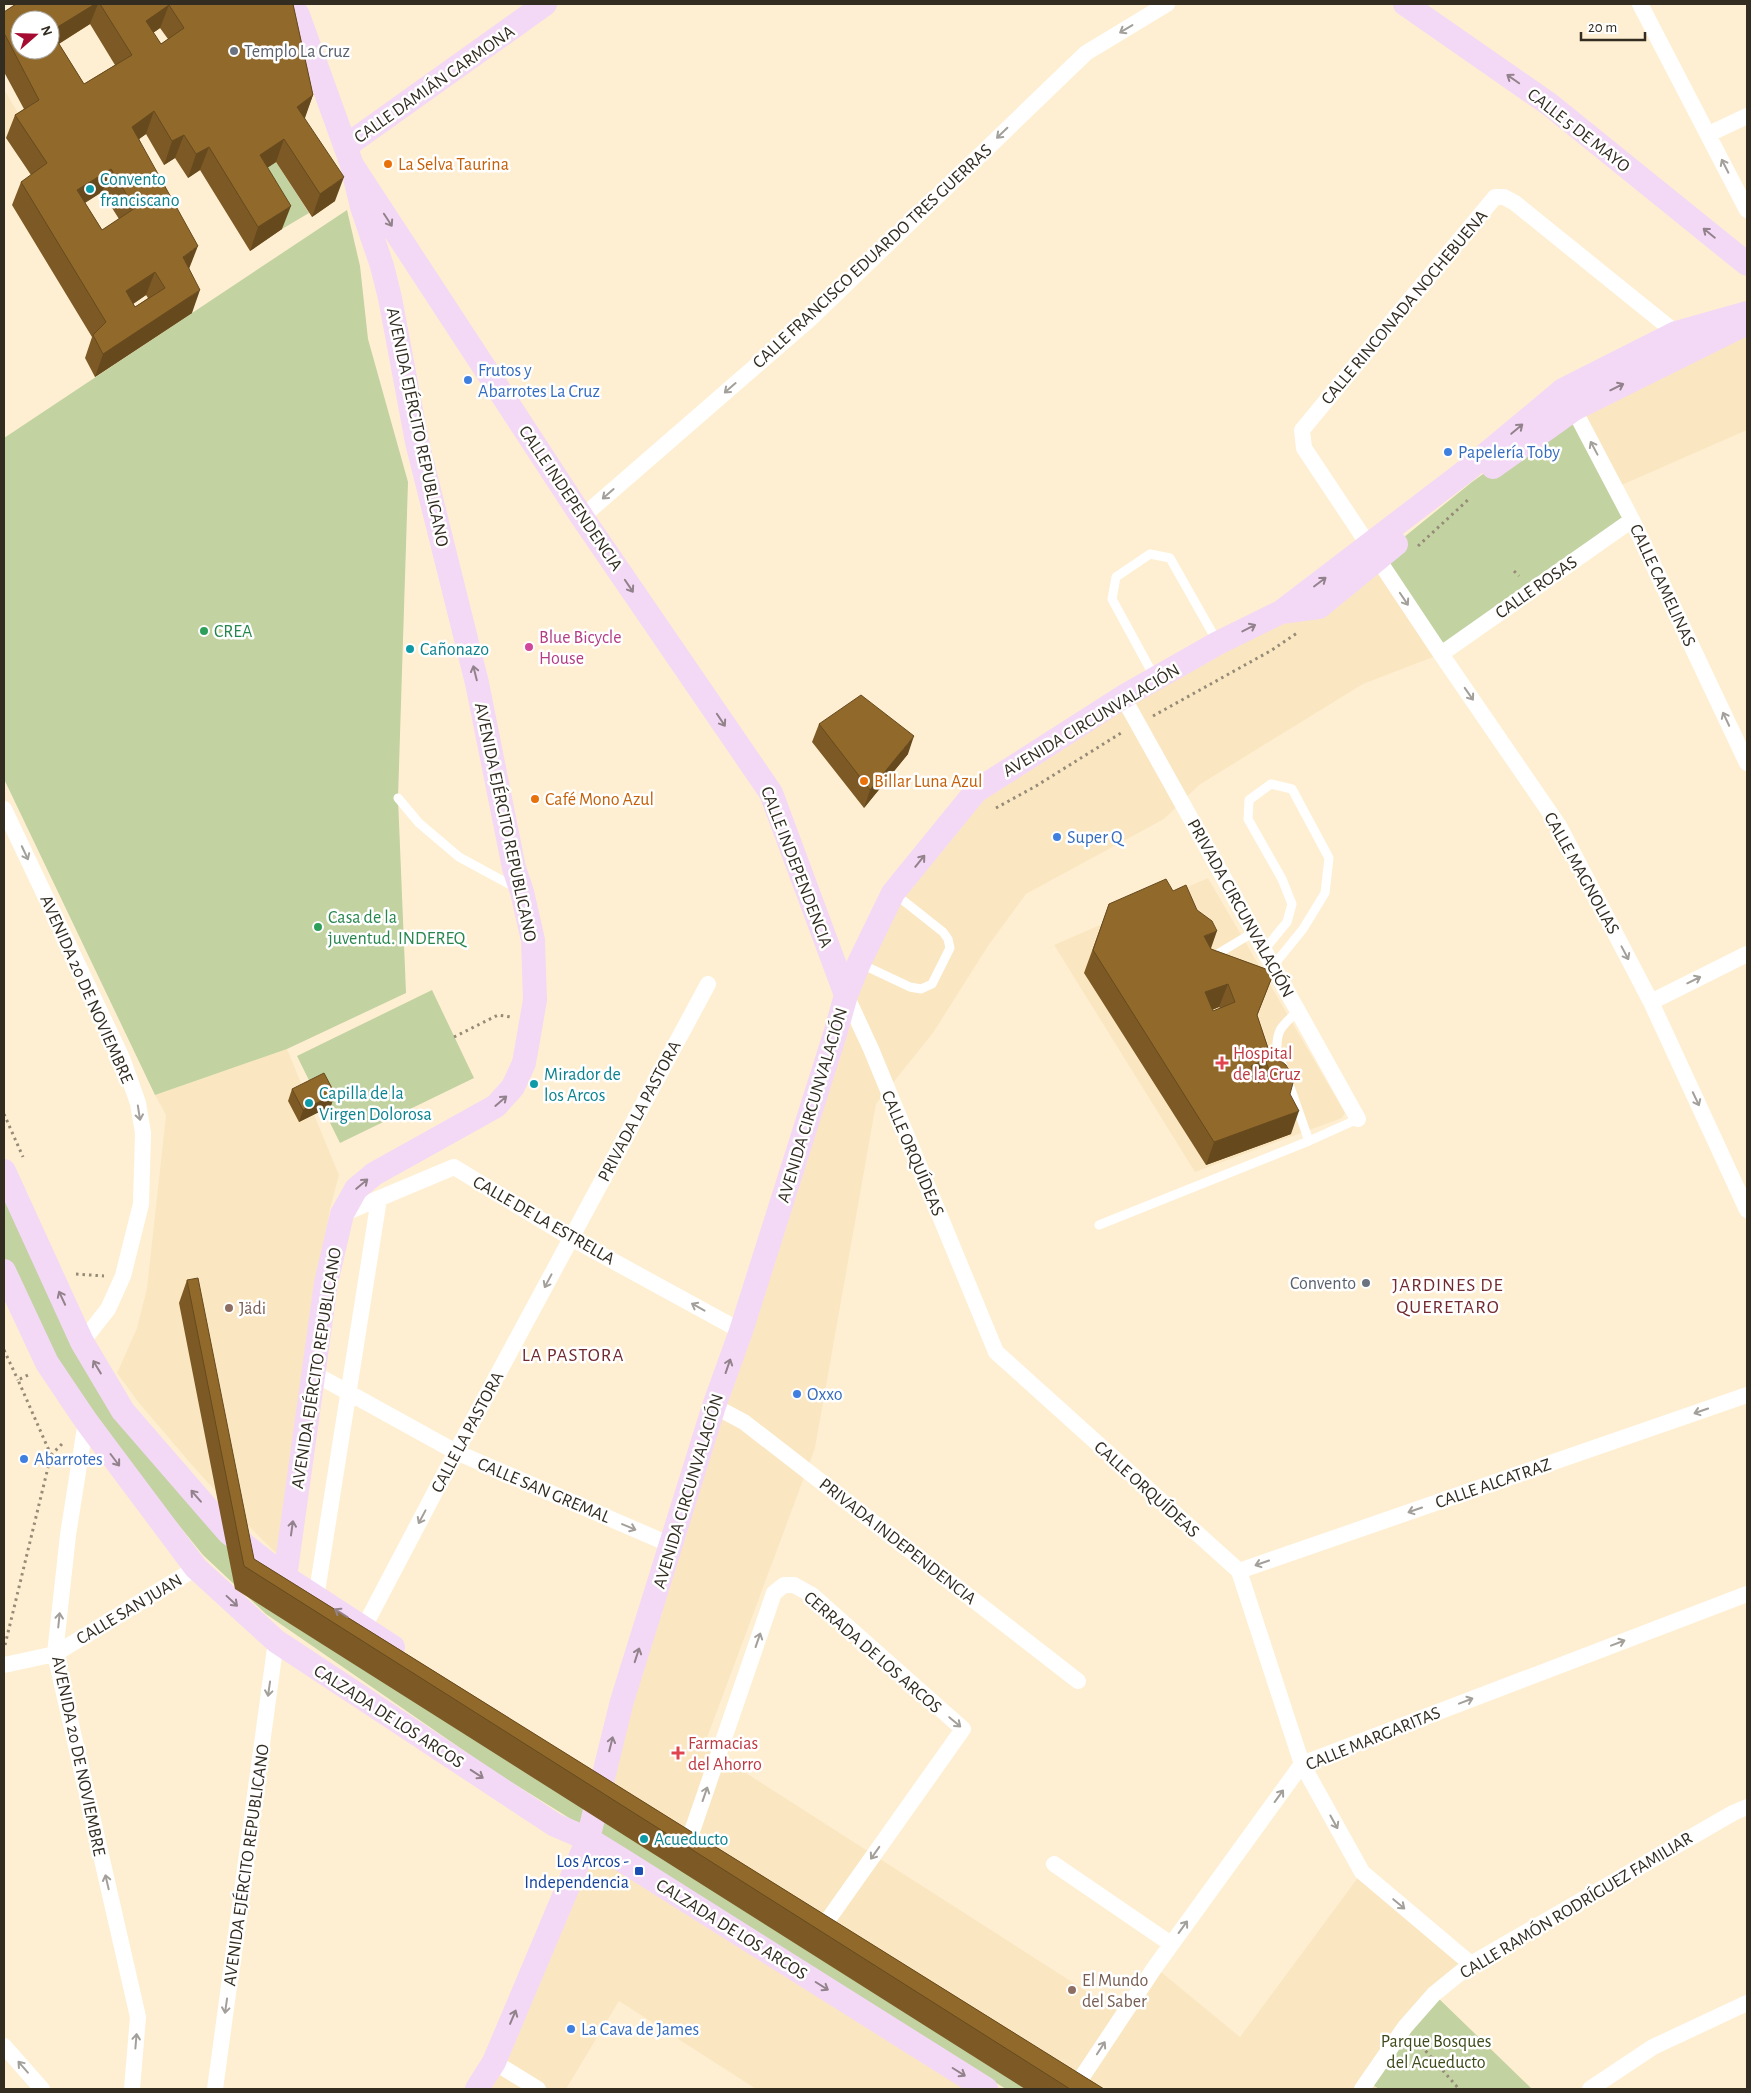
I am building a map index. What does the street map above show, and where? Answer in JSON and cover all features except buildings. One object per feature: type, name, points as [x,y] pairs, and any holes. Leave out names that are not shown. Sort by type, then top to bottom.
[{"type":"street","name":"CALLE INDEPENDENCIA","points":[[290,4],[298,15],[349,156],[582,517],[771,793],[846,995]]},
{"type":"street","name":"CALLE DAMIÁN CARMONA","points":[[349,156],[545,4]]},
{"type":"street","name":"CALLE FRANCISCO EDUARDO TRES GUERRAS","points":[[582,517],[810,319],[1086,53],[1167,4]]},
{"type":"street","name":"CALLE 5 DE MAYO","points":[[1405,4],[1549,104],[1747,264]]},
{"type":"street","points":[[1640,4],[1747,210]]},
{"type":"street","points":[[1709,134],[1747,116]]},
{"type":"street","name":"AVENIDA EJÉRCITO REPUBLICANO","points":[[285,1577],[326,1283],[342,1214],[356,1189],[374,1174],[496,1106],[514,1087],[524,1063],[535,1000],[533,940],[522,892],[514,868],[477,683],[418,442],[388,290],[362,207],[349,156]]},
{"type":"street","name":"CALLE RINCONADA NOCHEBUENA","points":[[1373,552],[1304,448],[1302,430],[1495,197],[1504,197],[1515,203],[1676,333]]},
{"type":"street","name":"AVENIDA CIRCUNVALACIÓN","points":[[588,1839],[595,1783],[714,1406],[741,1331],[836,1034],[846,995],[859,963],[893,893],[976,791],[1123,697],[1218,643],[1281,612],[1373,552],[1467,470],[1568,400],[1676,333],[1747,313]]},
{"type":"street","name":"AVENIDA CIRCUNVALACIÓN","points":[[1568,400],[1747,323]]},
{"type":"street","name":"CALLE CAMELINAS","points":[[1568,400],[1632,520],[1747,763]]},
{"type":"street","name":"CALLE ROSAS","points":[[1441,654],[1632,520]]},
{"type":"street","name":"CALLE MAGNOLIAS","points":[[1373,552],[1559,826],[1651,1002],[1747,1210]]},
{"type":"street","name":"PRIVADA CIRCUNVALACIÓN","points":[[1123,697],[1358,1119]]},
{"type":"street","name":"AVENIDA 20 DE NOVIEMBRE","points":[[4,809],[122,1058],[138,1103],[143,1133],[142,1204],[122,1276],[108,1309],[82,1342]]},
{"type":"street","points":[[1651,1002],[1747,954]]},
{"type":"street","name":"PRIVADA LA PASTORA","points":[[571,1238],[708,984]]},
{"type":"street","name":"CALLE ORQUÍDEAS","points":[[846,995],[892,1100],[996,1352],[1239,1572],[1302,1764],[1362,1872],[1471,1964]]},
{"type":"street","name":"CALLE DE LA ESTRELLA","points":[[342,1214],[454,1167],[571,1238],[741,1331]]},
{"type":"street","points":[[4,1171],[82,1342],[124,1411],[228,1532],[285,1577],[412,1660]]},
{"type":"street","points":[[316,1598],[379,1199]]},
{"type":"street","name":"CALLE LA PASTORA","points":[[364,1627],[571,1238]]},
{"type":"street","name":"CALZADA DE LOS ARCOS","points":[[4,1271],[47,1363],[86,1421],[196,1568],[276,1641],[555,1825],[588,1839],[986,2089]]},
{"type":"street","name":"CALLE SAN GREMAL","points":[[313,1373],[456,1452],[671,1545]]},
{"type":"street","name":"CALLE ALCATRAZ","points":[[1239,1572],[1747,1395]]},
{"type":"street","name":"PRIVADA INDEPENDENCIA","points":[[714,1406],[744,1422],[1078,1681]]},
{"type":"street","name":"AVENIDA 20 DE NOVIEMBRE","points":[[86,1421],[68,1535],[55,1654],[138,2017],[132,2089]]},
{"type":"street","name":"CALLE SAN JUAN","points":[[4,1665],[55,1654],[196,1568]]},
{"type":"street","name":"CERRADA DE LOS ARCOS","points":[[689,1840],[774,1593],[784,1585],[794,1585],[812,1595],[963,1729],[825,1924]]},
{"type":"street","name":"CALLE MARGARITAS","points":[[1079,2080],[1171,1944],[1302,1764],[1747,1594]]},
{"type":"street","name":"AVENIDA EJÉRCITO REPUBLICANO","points":[[215,2089],[276,1641]]},
{"type":"street","name":"CALLE RAMÓN RODRÍGUEZ FAMILIAR","points":[[1362,2089],[1405,2027],[1434,1994],[1471,1964],[1724,1818],[1747,1807]]},
{"type":"street","points":[[477,2089],[494,2062],[588,1839]]},
{"type":"street","points":[[1054,1864],[1171,1944]]},
{"type":"street","points":[[1590,2089],[1653,2047],[1747,2003]]},
{"type":"street","points":[[4,2046],[42,2089]]},
{"type":"street","points":[[494,2062],[538,2089]]},
{"type":"lane","points":[[1155,679],[1112,599],[1116,577],[1150,554],[1170,558],[1218,643]]},
{"type":"lane","points":[[1264,950],[1286,922],[1292,904],[1282,879],[1248,819],[1248,800],[1271,784],[1292,789],[1329,858],[1325,893],[1303,928],[1273,966]]},
{"type":"lane","points":[[398,798],[419,824],[459,857],[522,892]]},
{"type":"lane","points":[[859,963],[910,987],[921,990],[932,984],[950,948],[948,939],[943,932],[893,893]]},
{"type":"lane","points":[[1214,956],[1254,932]]},
{"type":"lane","points":[[1298,1011],[1281,1027],[1276,1036],[1277,1050],[1309,1141]]},
{"type":"lane","points":[[1099,1225],[1309,1141],[1358,1119]]},
{"type":"path","points":[[1415,549],[1473,496]]},
{"type":"path","points":[[989,811],[1036,786],[1138,724],[1272,650],[1304,629]]},
{"type":"path","points":[[454,1037],[498,1015]]},
{"type":"path","points":[[4,1114],[24,1159]]},
{"type":"path","points":[[72,1265],[76,1274],[122,1276]]},
{"type":"path","points":[[4,1350],[51,1455],[4,1652]]},
{"type":"path","points":[[18,1380],[47,1363]]},
{"type":"path","points":[[1405,2027],[1459,2089]]},
{"type":"shaded area","points":[[4,89],[25,125],[4,139]]},
{"type":"shaded area","points":[[1747,323],[1747,430],[1615,488],[1578,418]]},
{"type":"shaded area","points":[[1377,559],[1441,654],[1363,684],[1199,785],[1164,819],[1026,894],[988,946],[933,1033],[876,1104],[815,1448],[704,1746],[1122,2014],[1155,1967],[1240,2037],[1362,1872],[1471,1964],[1368,2081],[1379,2089],[1094,2089],[600,1787],[866,946],[976,791]]},
{"type":"shaded area","name":"Hospital de la Cruz","points":[[1208,878],[1345,1113],[1342,1118],[1195,1172],[1054,945]]},
{"type":"shaded area","name":"Jädi","points":[[287,1049],[339,1175],[330,1209],[318,1283],[283,1560],[236,1514],[191,1464],[139,1403],[117,1373],[137,1328],[147,1288],[166,1115],[155,1095]]},
{"type":"shaded area","points":[[588,1839],[986,2089],[756,2089],[619,2001],[566,2089],[477,2089]]},
{"type":"green space","points":[[276,162],[309,213],[282,229],[252,178]]},
{"type":"green space","name":"CREA","points":[[347,210],[360,266],[368,339],[408,482],[398,798],[406,993],[287,1049],[155,1095],[4,779],[4,438]]},
{"type":"green space","points":[[1574,409],[1632,520],[1441,654],[1377,559],[1472,482]]},
{"type":"green space","points":[[432,990],[474,1078],[340,1143],[297,1056]]},
{"type":"green space","points":[[4,1190],[96,1381],[215,1534],[263,1583],[1075,2089],[1006,2089],[492,1770],[266,1614],[203,1555],[156,1497],[46,1346],[4,1259]]},
{"type":"green space","name":"Parque Bosques del Acueducto","points":[[1434,1994],[1532,2089],[1379,2089],[1367,2081]]},
{"type":"place","name":"Templo La Cruz","points":[[234,51]]},
{"type":"place","name":"La Selva Taurina","points":[[388,164]]},
{"type":"place","name":"Convento franciscano","points":[[90,189]]},
{"type":"place","name":"Frutos y Abarrotes La Cruz","points":[[468,380]]},
{"type":"place","name":"Papelería Toby","points":[[1448,452]]},
{"type":"place","name":"CREA","points":[[204,631]]},
{"type":"place","name":"Blue Bicycle House","points":[[529,647]]},
{"type":"place","name":"Cañonazo","points":[[410,649]]},
{"type":"place","name":"Billar Luna Azul","points":[[864,781]]},
{"type":"place","name":"Café Mono Azul","points":[[535,799]]},
{"type":"place","name":"Super Q","points":[[1057,837]]},
{"type":"place","name":"Casa de la juventud. INDEREQ","points":[[318,927]]},
{"type":"place","name":"Hospital de la Cruz","points":[[1222,1063]]},
{"type":"place","name":"Mirador de los Arcos","points":[[534,1084]]},
{"type":"place","name":"Capilla de la Virgen Dolorosa","points":[[309,1103]]},
{"type":"place","name":"Convento","points":[[1366,1283]]},
{"type":"place","name":"Jädi","points":[[229,1308]]},
{"type":"place","name":"Oxxo","points":[[797,1394]]},
{"type":"place","name":"Abarrotes","points":[[24,1459]]},
{"type":"place","name":"Farmacias del Ahorro","points":[[678,1753]]},
{"type":"place","name":"Acueducto","points":[[644,1839]]},
{"type":"place","name":"Los Arcos - Independencia","points":[[639,1871]]},
{"type":"place","name":"El Mundo del Saber","points":[[1072,1990]]},
{"type":"place","name":"La Cava de James","points":[[571,2029]]},
{"type":"district","name":"JARDINES DE QUERETARO","points":[[1448,1295]]},
{"type":"district","name":"LA PASTORA","points":[[573,1354]]}]
